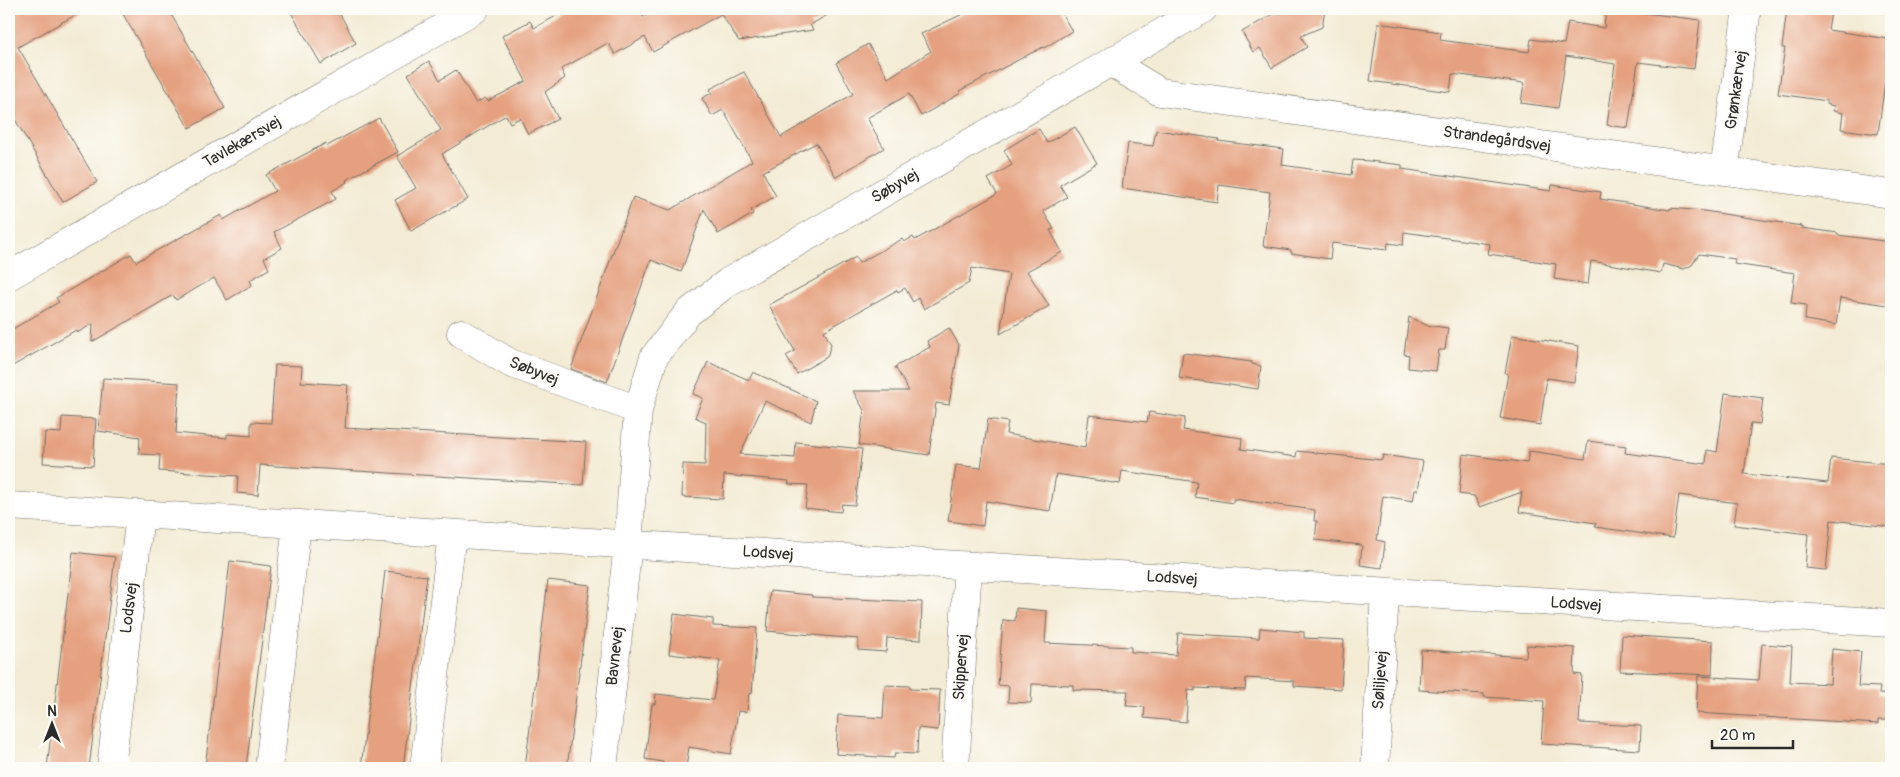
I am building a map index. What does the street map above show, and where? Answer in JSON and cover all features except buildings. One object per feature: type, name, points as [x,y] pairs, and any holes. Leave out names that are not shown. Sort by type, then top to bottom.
[{"type":"street","name":"Tavlekærsvej","points":[[9,276],[475,9]]},
{"type":"street","name":"Søbyvej","points":[[628,544],[638,410],[654,357],[688,313],[728,282],[1203,9]]},
{"type":"street","name":"Grønkærvej","points":[[1724,171],[1747,9]]},
{"type":"street","name":"Strandegårdsvej","points":[[1110,62],[1160,92],[1891,194]]},
{"type":"street","name":"Søbyvej","points":[[461,333],[510,363],[638,410]]},
{"type":"street","name":"Lodsvej","points":[[9,506],[1891,623]]},
{"type":"street","name":"Lodsvej","points":[[111,768],[140,514]]},
{"type":"street","points":[[269,768],[297,524]]},
{"type":"street","points":[[424,768],[452,534]]},
{"type":"street","name":"Bavnevej","points":[[603,768],[628,544]]},
{"type":"street","name":"Skippervej","points":[[954,768],[968,566]]},
{"type":"street","name":"Søliljevej","points":[[1375,768],[1385,592]]}]
